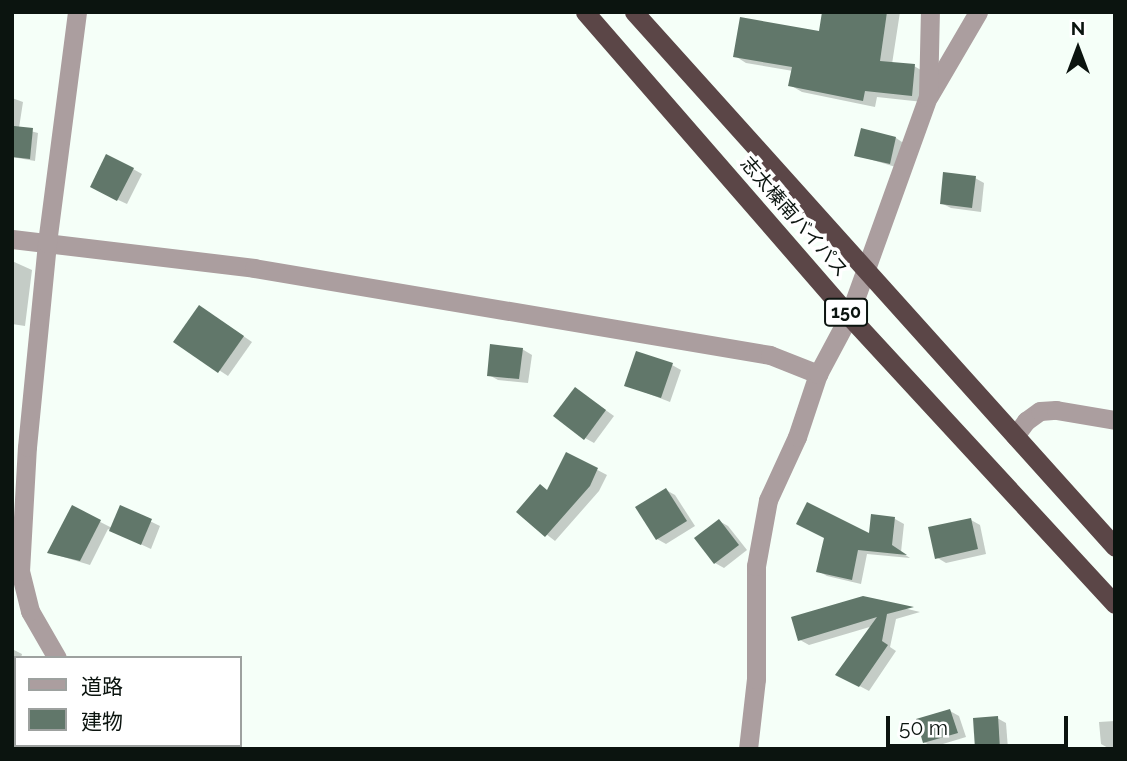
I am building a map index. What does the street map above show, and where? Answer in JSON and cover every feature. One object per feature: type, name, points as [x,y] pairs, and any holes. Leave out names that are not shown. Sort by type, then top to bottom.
[{"type":"highway","name":"志太榛南バイパス","points":[[585,12],[849,316],[1115,604]]},
{"type":"highway","name":"志太榛南バイパス","points":[[634,12],[1115,547]]},
{"type":"street","points":[[56,656],[30,611],[20,571],[27,447],[47,243],[77,12]]},
{"type":"street","points":[[928,97],[930,12]]},
{"type":"street","points":[[748,749],[756,679],[756,566],[768,500],[797,437],[818,374],[849,316],[928,97],[978,12]]},
{"type":"street","points":[[12,239],[254,268],[770,355],[818,374]]},
{"type":"street","points":[[1015,436],[1026,421],[1040,411],[1056,410],[1115,420]]},
{"type":"building","points":[[822,12],[887,12],[880,61],[915,64],[912,96],[865,91],[863,101],[788,86],[792,67],[733,57],[740,17],[819,31]]},
{"type":"building","points":[[14,126],[33,128],[30,159],[12,157]]},
{"type":"building","points":[[861,128],[896,137],[890,164],[854,156]]},
{"type":"building","points":[[106,154],[134,168],[117,201],[90,187]]},
{"type":"building","points":[[943,172],[976,176],[972,208],[940,204]]},
{"type":"building","points":[[199,305],[244,336],[218,373],[173,342]]},
{"type":"building","points":[[490,344],[523,348],[519,379],[487,376]]},
{"type":"building","points":[[636,351],[673,363],[661,398],[624,386]]},
{"type":"building","points":[[575,387],[606,410],[584,440],[553,416]]},
{"type":"building","points":[[566,452],[598,468],[590,486],[545,537],[516,512],[540,484],[547,490]]},
{"type":"building","points":[[666,488],[687,521],[656,540],[635,507]]},
{"type":"building","points":[[807,502],[869,533],[871,514],[895,517],[892,545],[907,555],[858,550],[852,580],[816,572],[824,538],[796,524]]},
{"type":"building","points":[[72,505],[101,520],[80,561],[47,553]]},
{"type":"building","points":[[120,505],[152,519],[141,545],[109,531]]},
{"type":"building","points":[[971,518],[978,549],[935,559],[928,527]]},
{"type":"building","points":[[719,519],[739,545],[714,564],[694,538]]},
{"type":"building","points":[[863,596],[914,607],[887,614],[882,641],[888,645],[859,687],[835,675],[877,617],[798,641],[791,617]]},
{"type":"building","points":[[950,709],[958,733],[923,743],[916,719]]},
{"type":"building","points":[[998,716],[1000,749],[975,749],[973,718]]}]
